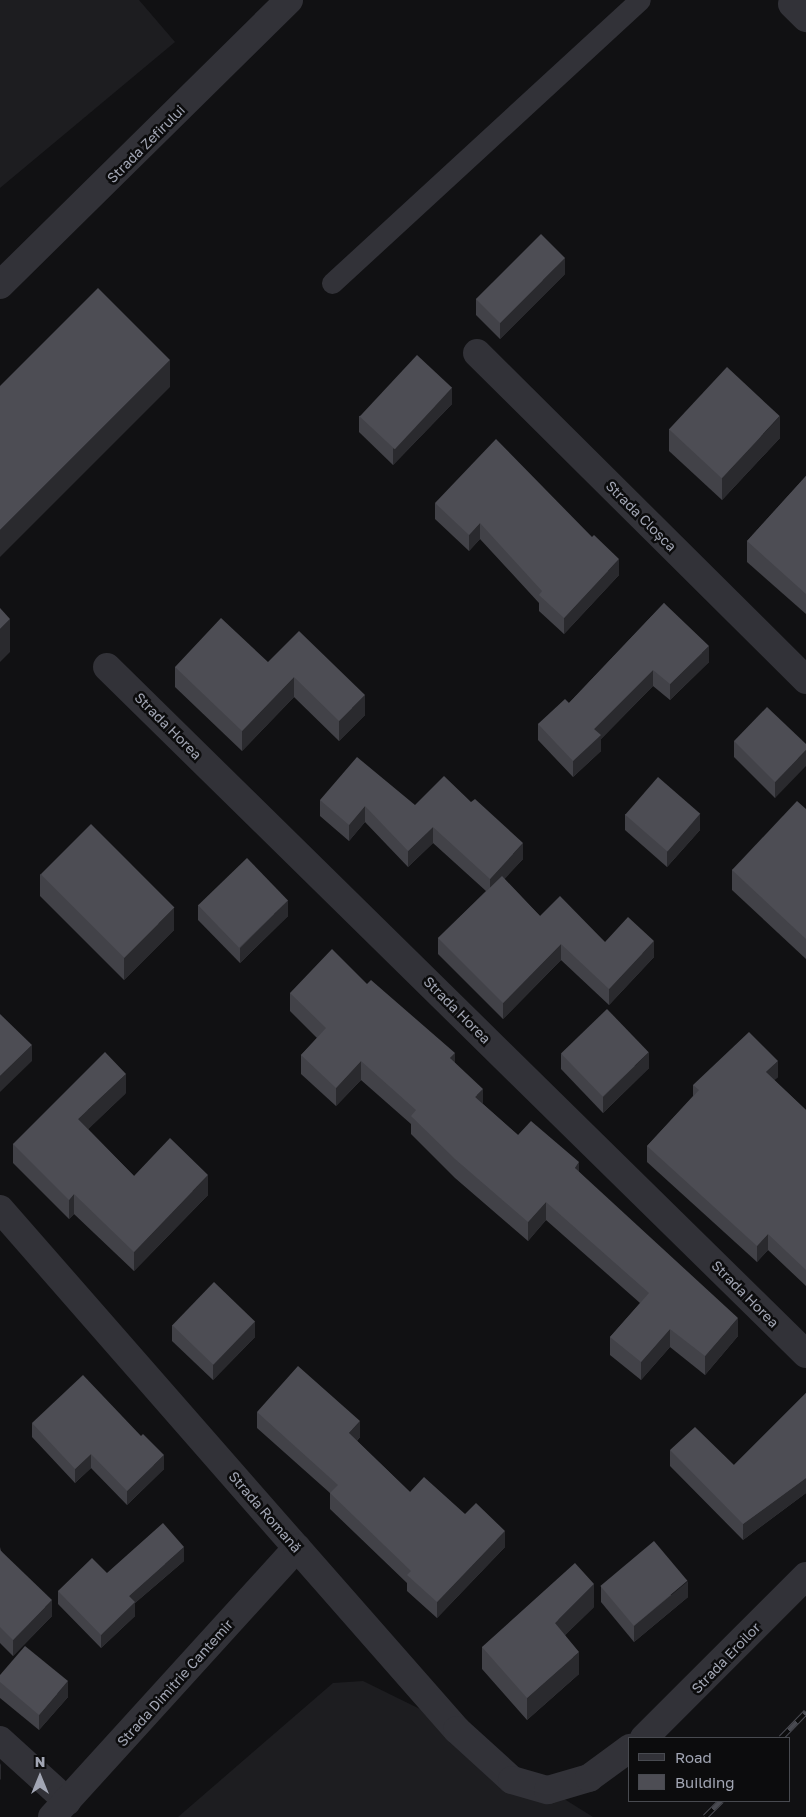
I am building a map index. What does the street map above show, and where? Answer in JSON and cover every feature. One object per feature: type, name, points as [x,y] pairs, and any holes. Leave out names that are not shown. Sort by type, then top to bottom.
[{"type":"street","name":"Strada Zefirului","points":[[0,285],[289,0]]},
{"type":"street","name":"Strada Cloșca","points":[[477,353],[806,680]]},
{"type":"street","name":"Strada Horea","points":[[107,667],[806,1354]]},
{"type":"street","name":"Strada Romană","points":[[0,1209],[458,1730],[512,1780],[548,1790],[589,1778],[628,1749]]},
{"type":"street","name":"Strada Dimitrie Cantemir","points":[[59,1809],[297,1548]]},
{"type":"street","name":"Strada Eroilor","points":[[645,1737],[806,1576]]},
{"type":"street","points":[[0,1740],[59,1809]]},
{"type":"lane","points":[[332,283],[640,0]]},
{"type":"shaded area","points":[[0,0],[139,0],[175,42],[0,188]]},
{"type":"shaded area","points":[[363,1681],[422,1710],[593,1817],[178,1817],[333,1683]]},
{"type":"building","points":[[541,234],[565,258],[500,323],[476,299]]},
{"type":"building","points":[[98,288],[170,360],[0,530],[0,386]]},
{"type":"building","points":[[417,355],[452,388],[395,449],[360,416]]},
{"type":"building","points":[[727,367],[780,416],[722,478],[669,429]]},
{"type":"building","points":[[496,439],[592,537],[594,535],[619,559],[564,618],[539,595],[542,591],[480,523],[469,535],[435,503]]},
{"type":"building","points":[[806,476],[806,594],[747,541]]},
{"type":"building","points":[[664,603],[709,646],[670,684],[653,670],[594,729],[601,735],[573,761],[538,724],[565,699],[569,703]]},
{"type":"building","points":[[0,608],[10,619],[0,629]]},
{"type":"building","points":[[221,618],[268,662],[299,631],[365,695],[339,721],[294,677],[242,731],[175,667]]},
{"type":"building","points":[[767,707],[806,744],[806,750],[775,782],[734,741]]},
{"type":"building","points":[[357,757],[415,805],[444,776],[471,802],[475,799],[523,843],[490,879],[433,827],[408,851],[365,806],[349,825],[320,800]]},
{"type":"building","points":[[658,777],[700,814],[667,851],[625,815]]},
{"type":"building","points":[[797,801],[806,809],[806,939],[732,870]]},
{"type":"building","points":[[91,824],[174,907],[124,958],[41,874]]},
{"type":"building","points":[[247,858],[288,900],[239,948],[198,905]]},
{"type":"building","points":[[502,876],[540,916],[560,896],[605,942],[628,917],[654,941],[609,989],[561,944],[503,1003],[438,938]]},
{"type":"building","points":[[332,949],[367,984],[371,980],[455,1053],[450,1058],[483,1089],[475,1097],[518,1135],[531,1121],[579,1162],[575,1168],[738,1318],[705,1356],[670,1329],[641,1362],[610,1337],[649,1293],[546,1202],[528,1222],[455,1159],[411,1116],[416,1110],[361,1061],[336,1088],[301,1055],[326,1028],[290,993]]},
{"type":"building","points":[[607,1009],[649,1052],[603,1097],[561,1053]]},
{"type":"building","points":[[0,1014],[32,1045],[0,1076]]},
{"type":"building","points":[[749,1032],[778,1061],[766,1072],[806,1110],[806,1270],[768,1234],[757,1246],[647,1146],[699,1090],[693,1085]]},
{"type":"building","points":[[105,1052],[126,1074],[78,1119],[134,1176],[170,1138],[208,1175],[134,1252],[74,1194],[69,1200],[13,1144]]},
{"type":"building","points":[[214,1282],[255,1322],[213,1365],[172,1325]]},
{"type":"building","points":[[298,1366],[360,1421],[349,1433],[410,1492],[424,1477],[465,1514],[476,1503],[505,1531],[437,1602],[407,1575],[411,1571],[330,1493],[338,1485],[257,1412]]},
{"type":"building","points":[[83,1375],[141,1436],[143,1434],[164,1455],[127,1491],[91,1454],[75,1469],[32,1423]]},
{"type":"building","points":[[806,1393],[806,1478],[743,1524],[670,1450],[695,1427],[734,1465]]},
{"type":"building","points":[[163,1523],[184,1547],[129,1596],[135,1602],[101,1635],[58,1591],[92,1558],[107,1573]]},
{"type":"building","points":[[654,1541],[687,1581],[634,1626],[600,1586]]},
{"type":"building","points":[[0,1550],[52,1600],[13,1640],[0,1627]]},
{"type":"building","points":[[575,1563],[594,1584],[555,1623],[579,1652],[527,1698],[482,1647]]},
{"type":"building","points":[[25,1646],[68,1681],[39,1715],[0,1682],[0,1675]]},
{"type":"railway","points":[[782,1737],[806,1712]]},
{"type":"railway","points":[[705,1817],[720,1802]]}]
